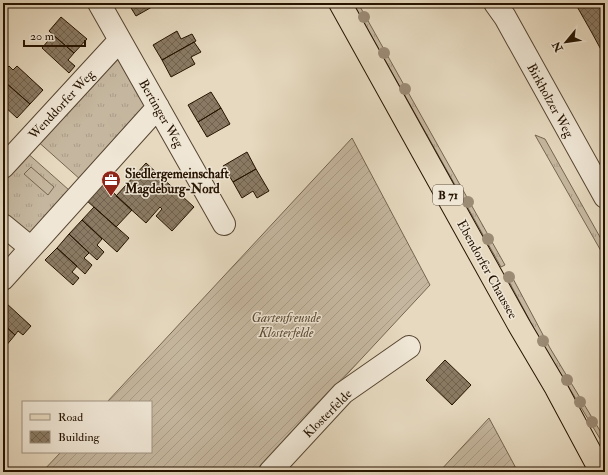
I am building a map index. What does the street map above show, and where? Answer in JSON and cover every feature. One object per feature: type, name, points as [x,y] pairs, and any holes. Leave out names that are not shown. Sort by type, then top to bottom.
[{"type":"main road","name":"Ebendorfer Chaussee","points":[[340,3],[520,327],[556,388],[601,472]]},
{"type":"street","name":"Bertinger Weg","points":[[99,3],[224,224]]},
{"type":"street","name":"Birkholzer Weg","points":[[495,3],[505,17],[605,197]]},
{"type":"street","name":"Wenddorfer Weg","points":[[3,167],[120,40]]},
{"type":"street","points":[[3,279],[158,107]]},
{"type":"street","points":[[3,225],[31,248]]},
{"type":"street","name":"Klosterfelde","points":[[270,472],[343,393],[409,347]]},
{"type":"green space","points":[[353,3],[358,3],[505,265],[501,267]]},
{"type":"green space","points":[[115,49],[148,105],[81,180],[35,139]]},
{"type":"green space","points":[[535,135],[545,139],[605,246],[605,258]]},
{"type":"green space","name":"Gartenfreunde Klosterfelde","points":[[352,138],[430,285],[256,472],[42,472],[60,453],[152,453],[152,401],[108,401]]},
{"type":"green space","points":[[25,151],[69,190],[27,238],[3,216],[3,176]]},
{"type":"green space","points":[[31,167],[54,187],[48,195],[24,174]]},
{"type":"green space","points":[[510,273],[550,348],[605,439],[605,447],[539,338],[505,274]]},
{"type":"green space","points":[[489,418],[518,472],[439,472]]},
{"type":"building","points":[[128,3],[159,3],[136,16]]},
{"type":"building","points":[[575,3],[605,3],[605,57],[592,33]]},
{"type":"building","points":[[61,17],[87,39],[74,53],[49,31]]},
{"type":"building","points":[[177,31],[181,39],[192,34],[196,41],[162,60],[153,45]]},
{"type":"building","points":[[53,35],[74,53],[68,60],[75,66],[69,73],[42,48]]},
{"type":"building","points":[[194,42],[201,52],[191,57],[195,64],[171,77],[162,60]]},
{"type":"building","points":[[9,66],[13,70],[17,66],[43,90],[30,104],[3,80],[3,72]]},
{"type":"building","points":[[8,85],[30,104],[17,118],[3,105],[3,91]]},
{"type":"building","points":[[211,92],[221,108],[198,122],[188,105]]},
{"type":"building","points":[[221,108],[230,124],[207,137],[198,122]]},
{"type":"building","points":[[247,152],[256,169],[233,182],[223,166]]},
{"type":"building","points":[[146,163],[194,207],[172,231],[156,216],[162,209],[160,207],[146,223],[116,196]]},
{"type":"building","points":[[256,169],[269,191],[257,198],[253,191],[242,198],[233,182]]},
{"type":"building","points":[[102,182],[132,210],[116,227],[86,200]]},
{"type":"building","points":[[94,207],[129,238],[117,252],[82,220]]},
{"type":"building","points":[[82,220],[102,239],[97,245],[104,252],[97,260],[69,234]]},
{"type":"building","points":[[69,234],[89,253],[84,258],[92,265],[85,274],[57,248]]},
{"type":"building","points":[[57,248],[77,266],[72,272],[79,278],[73,285],[45,260]]},
{"type":"building","points":[[6,303],[31,326],[23,335],[18,331],[15,335],[3,324],[3,306]]},
{"type":"building","points":[[3,324],[15,335],[5,347],[3,345]]},
{"type":"building","points":[[445,360],[471,385],[452,405],[426,380]]},
{"type":"place","name":"Siedlergemeinschaft Magdeburg-Nord","points":[[111,197]]}]
